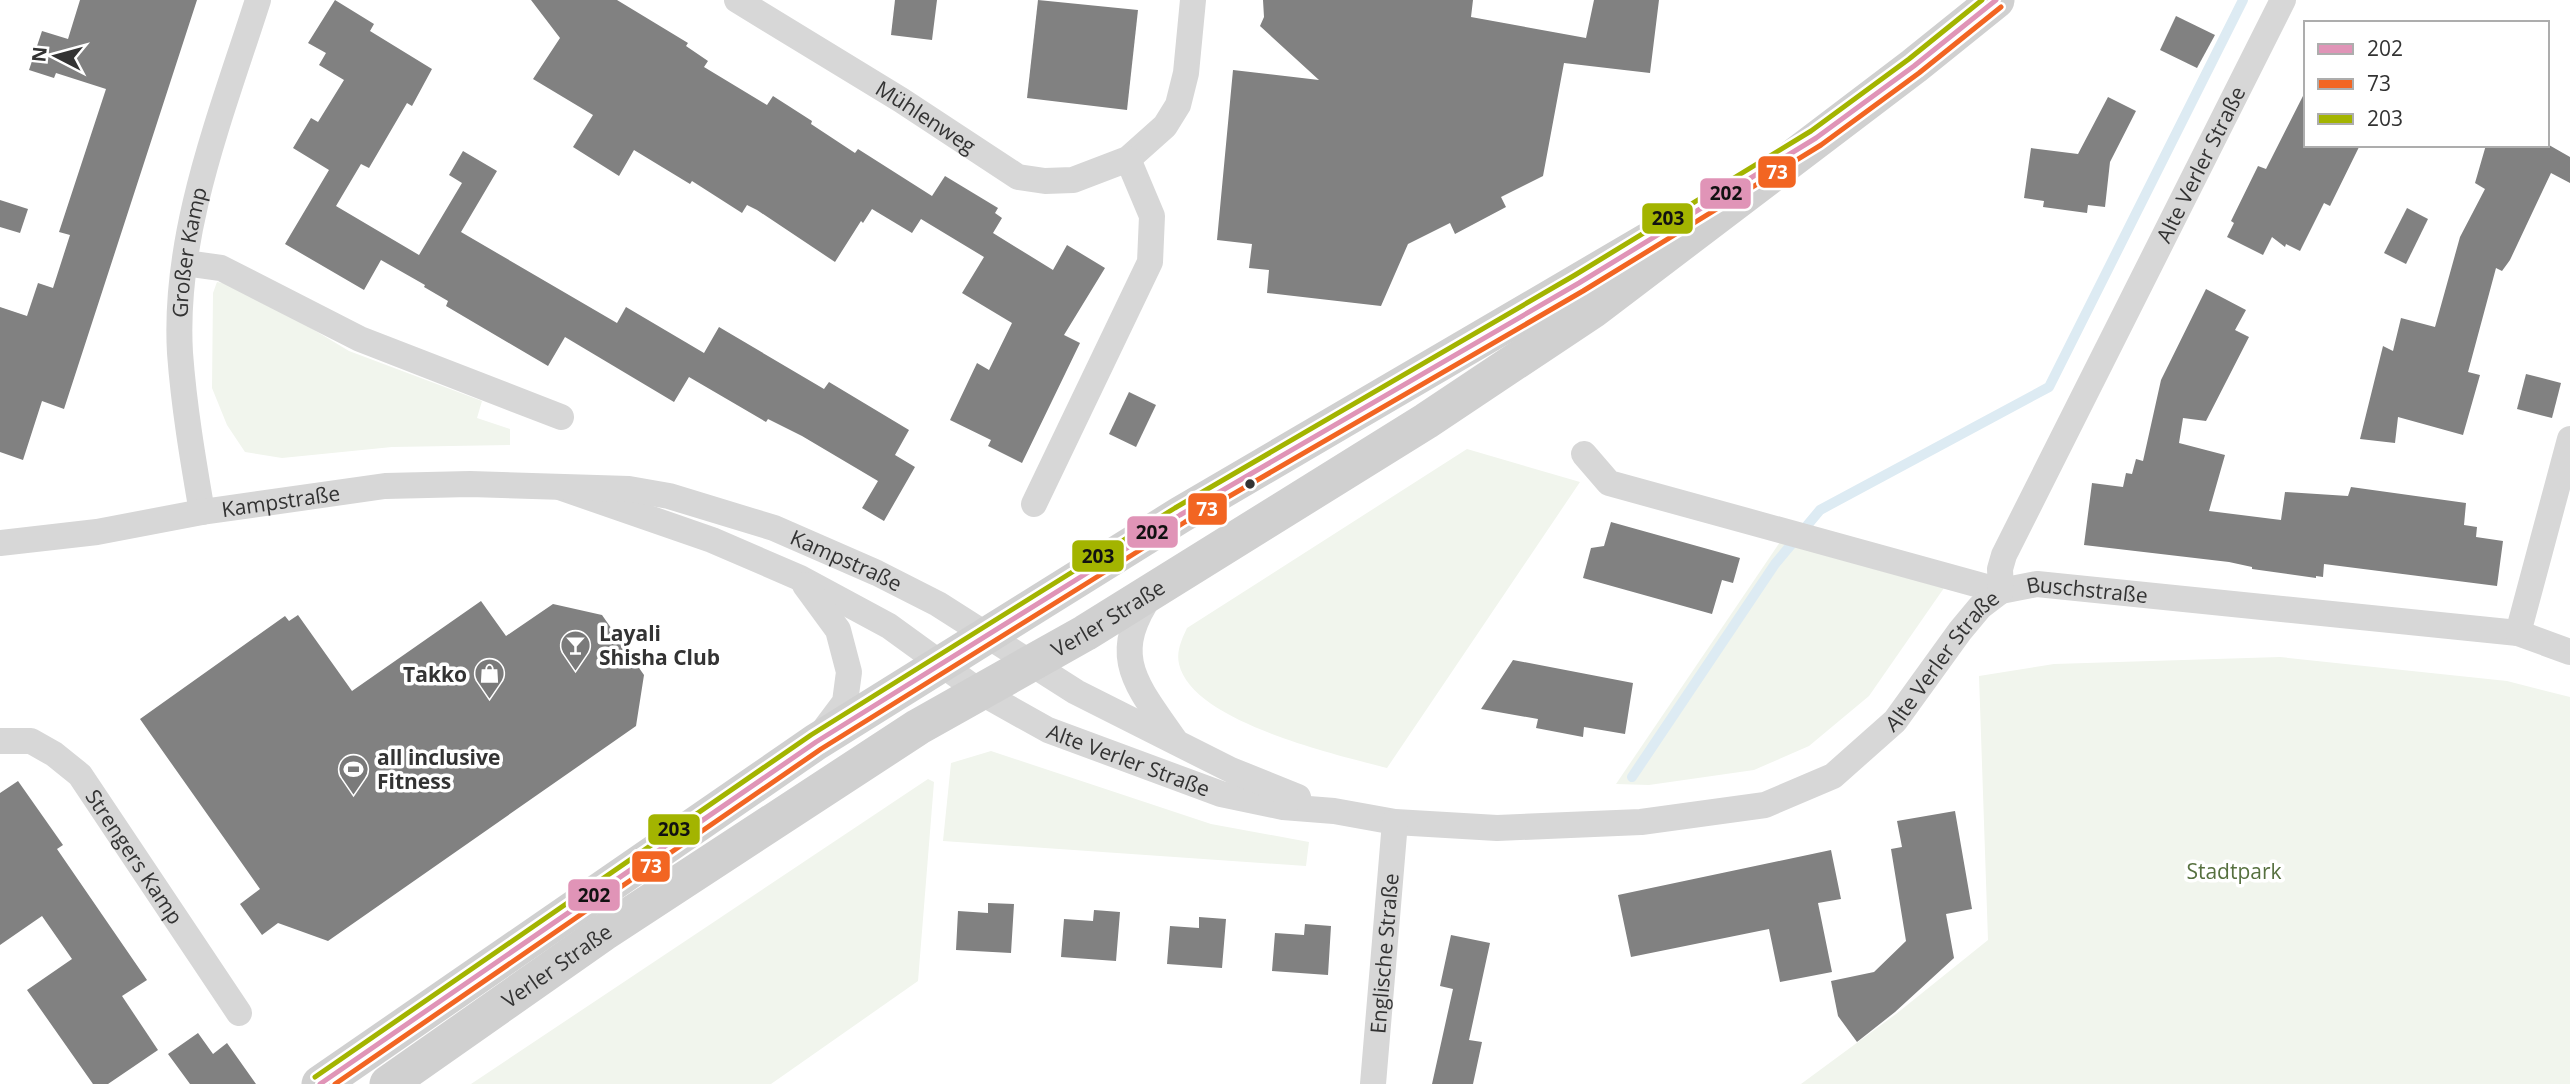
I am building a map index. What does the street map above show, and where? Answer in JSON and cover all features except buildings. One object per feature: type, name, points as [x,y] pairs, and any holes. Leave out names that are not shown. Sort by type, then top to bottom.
[{"type":"main road","name":"Verler Straße","points":[[388,1084],[603,933],[918,727],[1030,664],[1426,421],[1594,309],[1914,66],[1996,0]]},
{"type":"main road","name":"Verler Straße","points":[[320,1084],[816,741],[1180,515],[1580,283],[1816,138]]},
{"type":"street","name":"Großer Kamp","points":[[202,512],[188,429],[180,351],[184,263],[205,169],[258,0]]},
{"type":"street","name":"Mühlenweg","points":[[737,0],[901,100],[1018,177],[1045,181],[1073,180],[1128,159]]},
{"type":"street","points":[[1034,504],[1150,262],[1152,216],[1128,159],[1165,126],[1178,105],[1186,73],[1193,0]]},
{"type":"street","name":"Alte Verler Straße","points":[[942,663],[981,692],[1048,730],[1221,794],[1283,807],[1334,811],[1395,822],[1497,828],[1641,822],[1765,805],[1833,776],[1895,722],[1973,615],[2001,590],[2000,569],[2004,555],[2283,0]]},
{"type":"street","points":[[184,263],[221,268],[360,340],[561,417]]},
{"type":"street","points":[[2518,633],[2570,439]]},
{"type":"street","name":"Buschstraße","points":[[1584,454],[1609,483],[2001,590],[2037,584],[2518,633],[2570,652]]},
{"type":"street","name":"Kampstraße","points":[[0,543],[97,533],[202,512],[385,486],[470,484],[629,489],[669,496],[774,528],[877,573],[938,604],[1030,664]]},
{"type":"street","name":"Kampstraße","points":[[562,488],[712,540],[800,578],[889,626],[942,663]]},
{"type":"street","name":"Kampstraße","points":[[800,578],[838,630],[849,672],[845,702],[816,741]]},
{"type":"street","name":"Alte Verler Straße","points":[[1155,588],[1139,611],[1128,643],[1132,669],[1142,693],[1175,740]]},
{"type":"street","name":"Alte Verler Straße","points":[[1030,664],[1076,692],[1231,770],[1334,811]]},
{"type":"street","name":"Strengers Kamp","points":[[0,741],[31,741],[54,754],[80,775],[239,1013]]},
{"type":"street","name":"Englische Straße","points":[[1373,1084],[1395,822]]},
{"type":"green space","points":[[217,282],[243,287],[349,351],[482,401],[477,418],[510,429],[510,445],[392,447],[282,458],[245,452],[227,425],[212,388],[213,293]]},
{"type":"green space","points":[[1467,449],[1580,482],[1387,768],[1302,744],[1237,719],[1210,703],[1190,685],[1178,659],[1187,628]]},
{"type":"green space","points":[[1780,542],[1944,588],[1869,696],[1809,746],[1754,770],[1649,785],[1616,784]]},
{"type":"green space","name":"Stadtpark","points":[[2280,657],[2507,681],[2570,697],[2570,1084],[1801,1084],[1896,1014],[1988,940],[1979,676],[2054,664]]},
{"type":"green space","points":[[991,751],[1211,824],[1309,842],[1306,866],[943,841],[951,763]]},
{"type":"green space","points":[[928,779],[934,782],[918,981],[771,1084],[471,1084]]},
{"type":"waterway","points":[[1632,777],[1775,564],[1820,510],[2049,387],[2243,0]]},
{"type":"transit line","name":"203","points":[[315,1077],[811,735],[1175,508],[1575,275],[1811,131],[1909,59],[1982,0]]},
{"type":"transit line","name":"202","points":[[320,1084],[816,742],[1180,515],[1579,283],[1816,138],[1914,66],[1996,0]]},
{"type":"transit line","name":"73","points":[[335,1084],[821,749],[1185,522],[1583,291],[1821,145],[1919,73],[2001,7]]},
{"type":"place","name":"Layali Shisha Club","points":[[576,672]]},
{"type":"place","name":"Takko","points":[[490,701]]},
{"type":"place","name":"all inclusive Fitness","points":[[354,796]]}]
